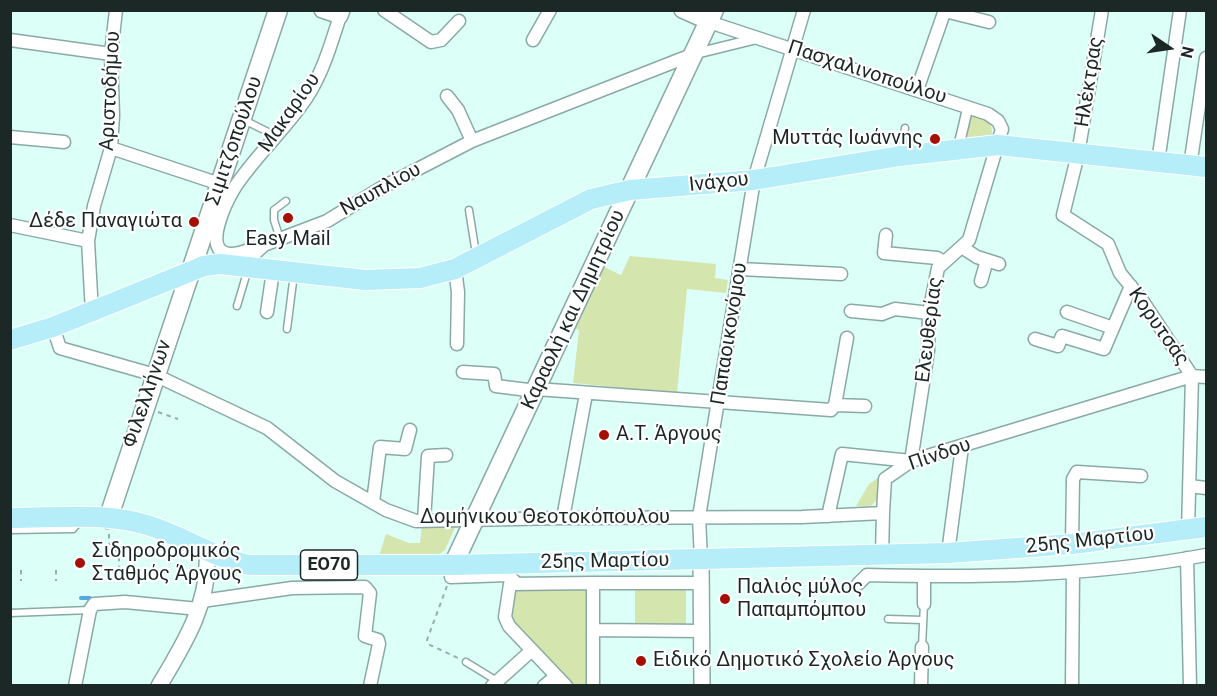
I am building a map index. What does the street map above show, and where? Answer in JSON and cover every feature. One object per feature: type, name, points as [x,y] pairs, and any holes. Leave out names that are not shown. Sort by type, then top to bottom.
[{"type":"main road","name":"Σιμιτζοπούλου","points":[[190,271],[278,10]]},
{"type":"main road","name":"Καραολή και Δημητρίου","points":[[452,571],[712,16]]},
{"type":"main road","name":"Ινάχου","points":[[248,268],[394,280],[420,278],[455,269],[591,199],[630,190],[754,180],[958,149],[998,145],[1198,167]]},
{"type":"main road","points":[[10,340],[93,312],[190,271],[220,264],[248,268]]},
{"type":"main road","name":"Φιλελλήνων","points":[[108,519],[190,271]]},
{"type":"main road","name":"25ης Μαρτίου","points":[[10,518],[85,517],[145,524],[184,538],[207,553],[249,565],[452,571],[700,560],[948,553],[1072,544],[1197,529]]},
{"type":"street","name":"Αριστοδήμου","points":[[93,312],[88,241],[94,206],[111,148],[113,115],[111,54],[116,10]]},
{"type":"street","points":[[322,10],[341,13]]},
{"type":"street","points":[[384,10],[431,42],[441,40],[459,21]]},
{"type":"street","points":[[533,40],[550,10]]},
{"type":"street","points":[[682,10],[712,16]]},
{"type":"street","name":"Παπαοικονόμου","points":[[700,560],[699,517],[720,404],[754,180],[804,10]]},
{"type":"street","name":"Ηλέκτρας","points":[[1078,154],[1102,10]]},
{"type":"street","points":[[1158,162],[1180,10]]},
{"type":"street","points":[[917,90],[945,11],[989,22]]},
{"type":"street","name":"Μακαρίου","points":[[264,245],[236,254],[227,254],[218,250],[216,244],[220,220],[234,188],[307,96],[325,63],[341,13]]},
{"type":"street","name":"Πασχαλινοπούλου","points":[[712,16],[761,38],[988,114],[998,121],[1002,129],[998,145]]},
{"type":"street","name":"Ναυπλίου","points":[[264,245],[327,220],[383,187],[472,141],[694,54],[761,38]]},
{"type":"street","points":[[10,40],[111,54]]},
{"type":"street","points":[[1198,167],[1206,58]]},
{"type":"street","points":[[447,96],[458,110],[472,141]]},
{"type":"street","points":[[958,149],[968,107]]},
{"type":"street","points":[[10,137],[64,142]]},
{"type":"street","points":[[981,280],[993,262],[963,248],[969,240],[998,145]]},
{"type":"street","points":[[111,148],[222,179],[242,178]]},
{"type":"street","name":"Κορυτσάς","points":[[1078,154],[1064,215],[1108,244],[1120,273],[1192,376],[1190,486],[1197,529]]},
{"type":"street","points":[[10,225],[88,241]]},
{"type":"street","points":[[886,235],[884,253],[937,258],[944,262]]},
{"type":"street","points":[[248,268],[252,256],[264,245]]},
{"type":"street","name":"Ελευθερίας","points":[[911,461],[938,268],[963,248]]},
{"type":"street","points":[[455,269],[458,292],[457,345]]},
{"type":"street","points":[[740,269],[841,274]]},
{"type":"street","points":[[267,312],[273,271]]},
{"type":"street","points":[[1035,339],[1058,346],[1062,336],[1104,349],[1131,286]]},
{"type":"street","points":[[851,311],[882,314],[895,309],[930,313]]},
{"type":"street","points":[[1067,312],[1113,328]]},
{"type":"street","name":"Δομήνικου Θεοτοκόπουλου","points":[[53,327],[60,348],[155,375],[267,428],[335,481],[373,502],[416,521],[699,517]]},
{"type":"street","points":[[463,372],[494,374],[496,386],[825,411],[831,410],[835,405],[847,338]]},
{"type":"street","name":"Πίνδου","points":[[883,513],[885,479],[911,461],[1192,376],[1206,377]]},
{"type":"street","points":[[563,518],[586,394]]},
{"type":"street","points":[[835,405],[865,406]]},
{"type":"street","points":[[373,502],[380,447],[405,449],[410,429]]},
{"type":"street","points":[[948,553],[962,447]]},
{"type":"street","points":[[828,516],[842,454],[911,461]]},
{"type":"street","points":[[424,521],[428,456],[446,455]]},
{"type":"street","points":[[1072,544],[1073,479],[1077,472],[1141,476]]},
{"type":"street","points":[[1190,486],[1206,488]]},
{"type":"street","points":[[699,517],[828,516],[883,513],[882,554]]},
{"type":"street","points":[[159,686],[194,625],[208,573],[207,553]]},
{"type":"street","points":[[858,584],[867,575],[924,576],[1073,572],[1206,555]]},
{"type":"street","points":[[1187,558],[1190,686]]},
{"type":"street","points":[[700,560],[702,686]]},
{"type":"street","points":[[452,571],[508,575],[513,584],[505,617],[508,626],[566,686]]},
{"type":"street","points":[[1072,686],[1073,572]]},
{"type":"street","points":[[924,576],[924,604]]},
{"type":"street","points":[[593,583],[593,686]]},
{"type":"street","points":[[513,584],[701,584]]},
{"type":"street","points":[[75,686],[90,610],[94,604],[102,602],[201,605],[292,588],[365,587],[370,593],[365,636],[378,640],[380,644],[370,686]]},
{"type":"street","points":[[593,630],[701,631]]},
{"type":"street","points":[[921,686],[922,647]]},
{"type":"street","points":[[495,683],[531,651]]},
{"type":"street","points":[[543,686],[556,676]]},
{"type":"lane","points":[[242,119],[276,136]]},
{"type":"lane","points":[[900,156],[905,128]]},
{"type":"lane","points":[[280,239],[274,220],[274,210],[286,201]]},
{"type":"lane","points":[[469,210],[477,258]]},
{"type":"lane","points":[[237,306],[248,268]]},
{"type":"lane","points":[[287,329],[294,273]]},
{"type":"lane","points":[[10,530],[72,529],[85,517]]},
{"type":"lane","points":[[922,647],[924,604]]},
{"type":"lane","points":[[10,613],[90,610]]},
{"type":"lane","points":[[888,620],[923,620]]},
{"type":"lane","points":[[466,662],[495,683]]},
{"type":"path","points":[[144,407],[178,419]]},
{"type":"path","points":[[109,543],[119,553],[119,569],[115,570]]},
{"type":"path","points":[[21,570],[21,582]]},
{"type":"path","points":[[56,570],[56,581]]},
{"type":"path","points":[[452,571],[427,640],[428,644],[466,662]]},
{"type":"green space","points":[[970,111],[990,124],[992,139],[961,145]]},
{"type":"green space","points":[[630,256],[716,264],[715,278],[728,280],[726,293],[687,289],[677,393],[573,383],[579,330],[571,327],[600,265],[621,275]]},
{"type":"green space","points":[[878,478],[877,499],[871,506],[856,506],[869,484]]},
{"type":"green space","points":[[457,523],[445,550],[438,555],[379,556],[386,534],[409,543],[420,543],[422,525]]},
{"type":"green space","points":[[635,587],[686,587],[686,626],[635,626]]},
{"type":"green space","points":[[513,588],[589,588],[589,685],[572,685],[533,648],[509,617]]},
{"type":"waterway","points":[[81,598],[90,598]]},
{"type":"place","name":"Μυττάς Ιωάννης","points":[[935,139]]},
{"type":"place","name":"Easy Mail","points":[[288,218]]},
{"type":"place","name":"Δέδε Παναγιώτα","points":[[194,222]]},
{"type":"place","name":"Α.Τ. Άργους","points":[[604,435]]},
{"type":"place","name":"Σιδηροδρομικός Σταθμός Άργους","points":[[80,563]]},
{"type":"place","name":"Παλιός μύλος Παπαμπόμπου","points":[[725,599]]},
{"type":"place","name":"Ειδικό Δημοτικό Σχολείο Άργους","points":[[641,661]]}]
